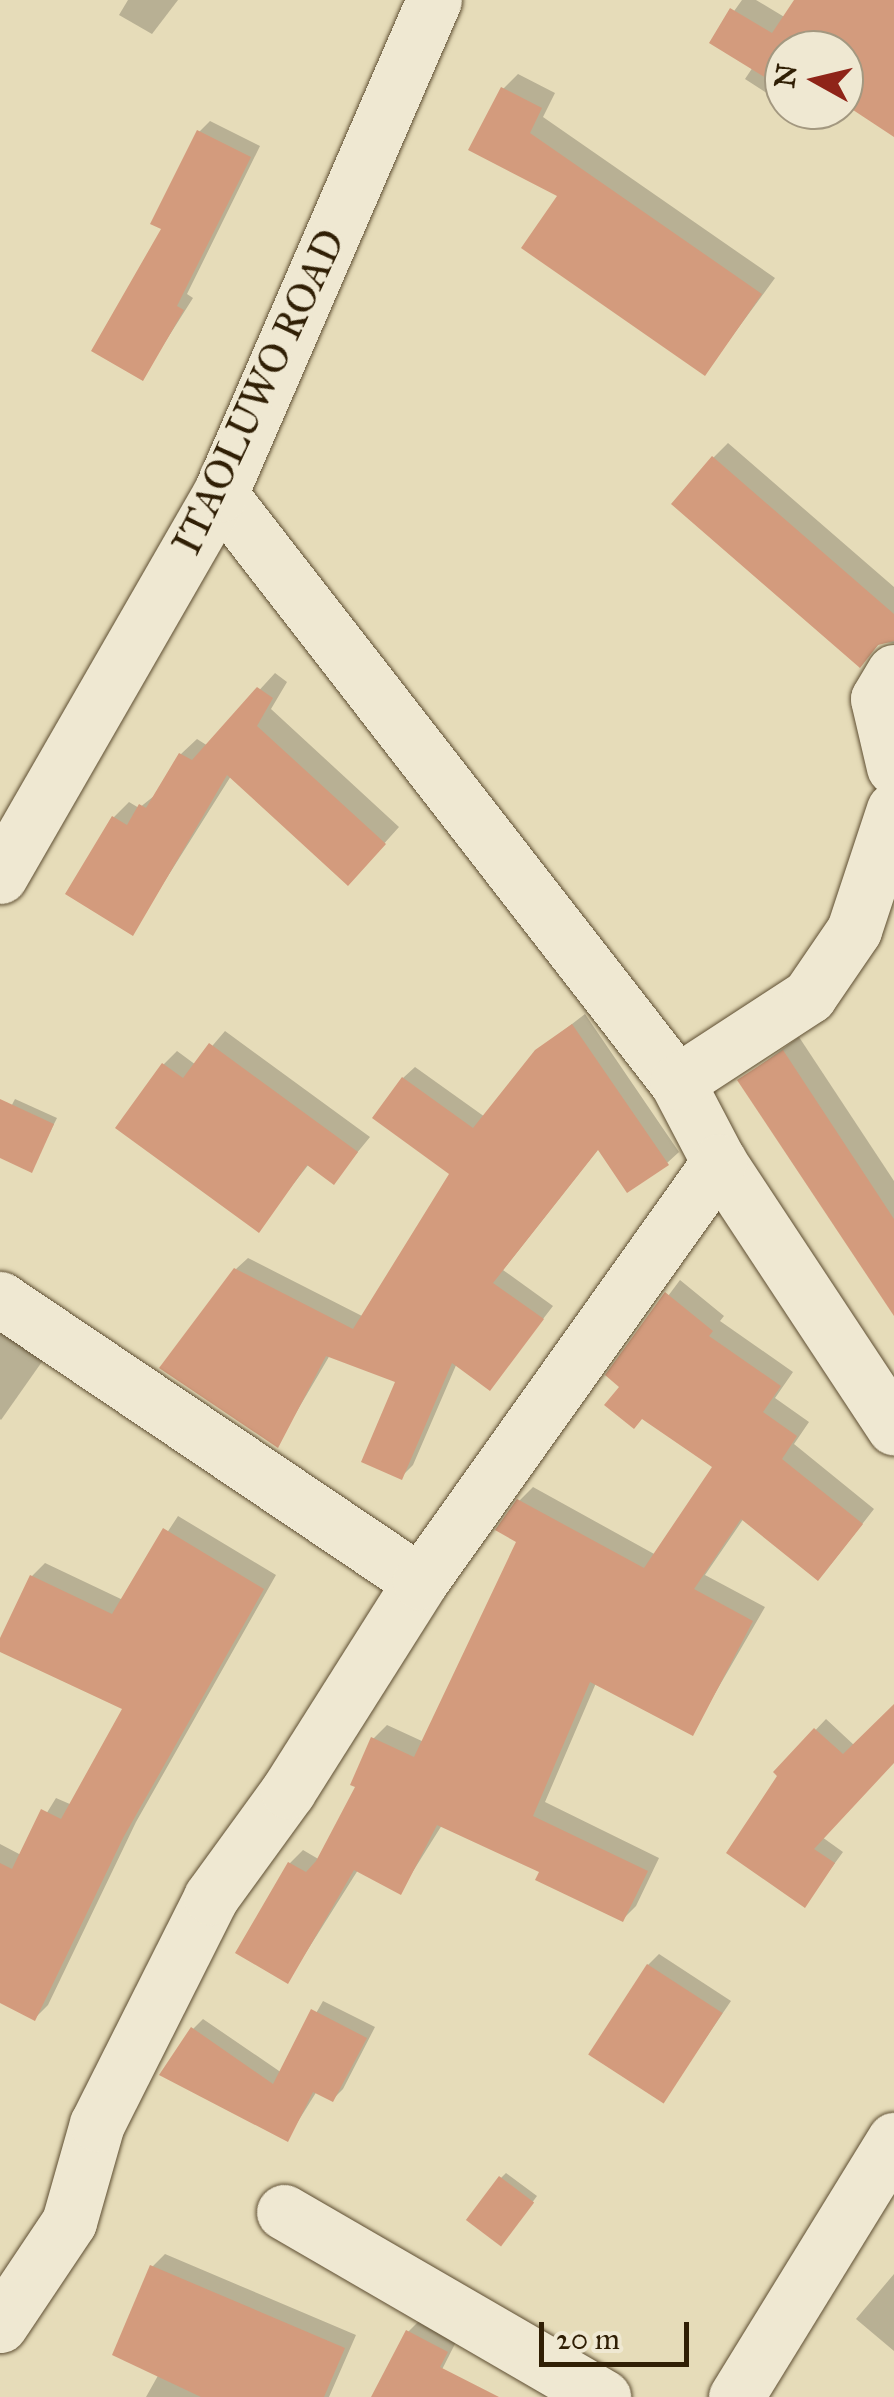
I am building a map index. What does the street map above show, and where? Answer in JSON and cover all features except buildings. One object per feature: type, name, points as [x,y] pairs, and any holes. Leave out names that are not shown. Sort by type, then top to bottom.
[{"type":"street","name":"ITAOLUWO ROAD","points":[[0,876],[220,494],[434,0]]},
{"type":"street","points":[[220,494],[677,1082],[719,1162],[894,1426]]},
{"type":"street","points":[[894,672],[878,699],[894,768]]},
{"type":"street","points":[[677,1082],[809,996],[854,930],[894,809]]},
{"type":"street","points":[[0,2324],[69,2222],[98,2124],[211,1898],[288,1792],[420,1582],[719,1162]]},
{"type":"street","points":[[0,1299],[420,1582]]},
{"type":"street","points":[[752,2391],[894,2140]]},
{"type":"street","points":[[284,2212],[603,2397]]}]
